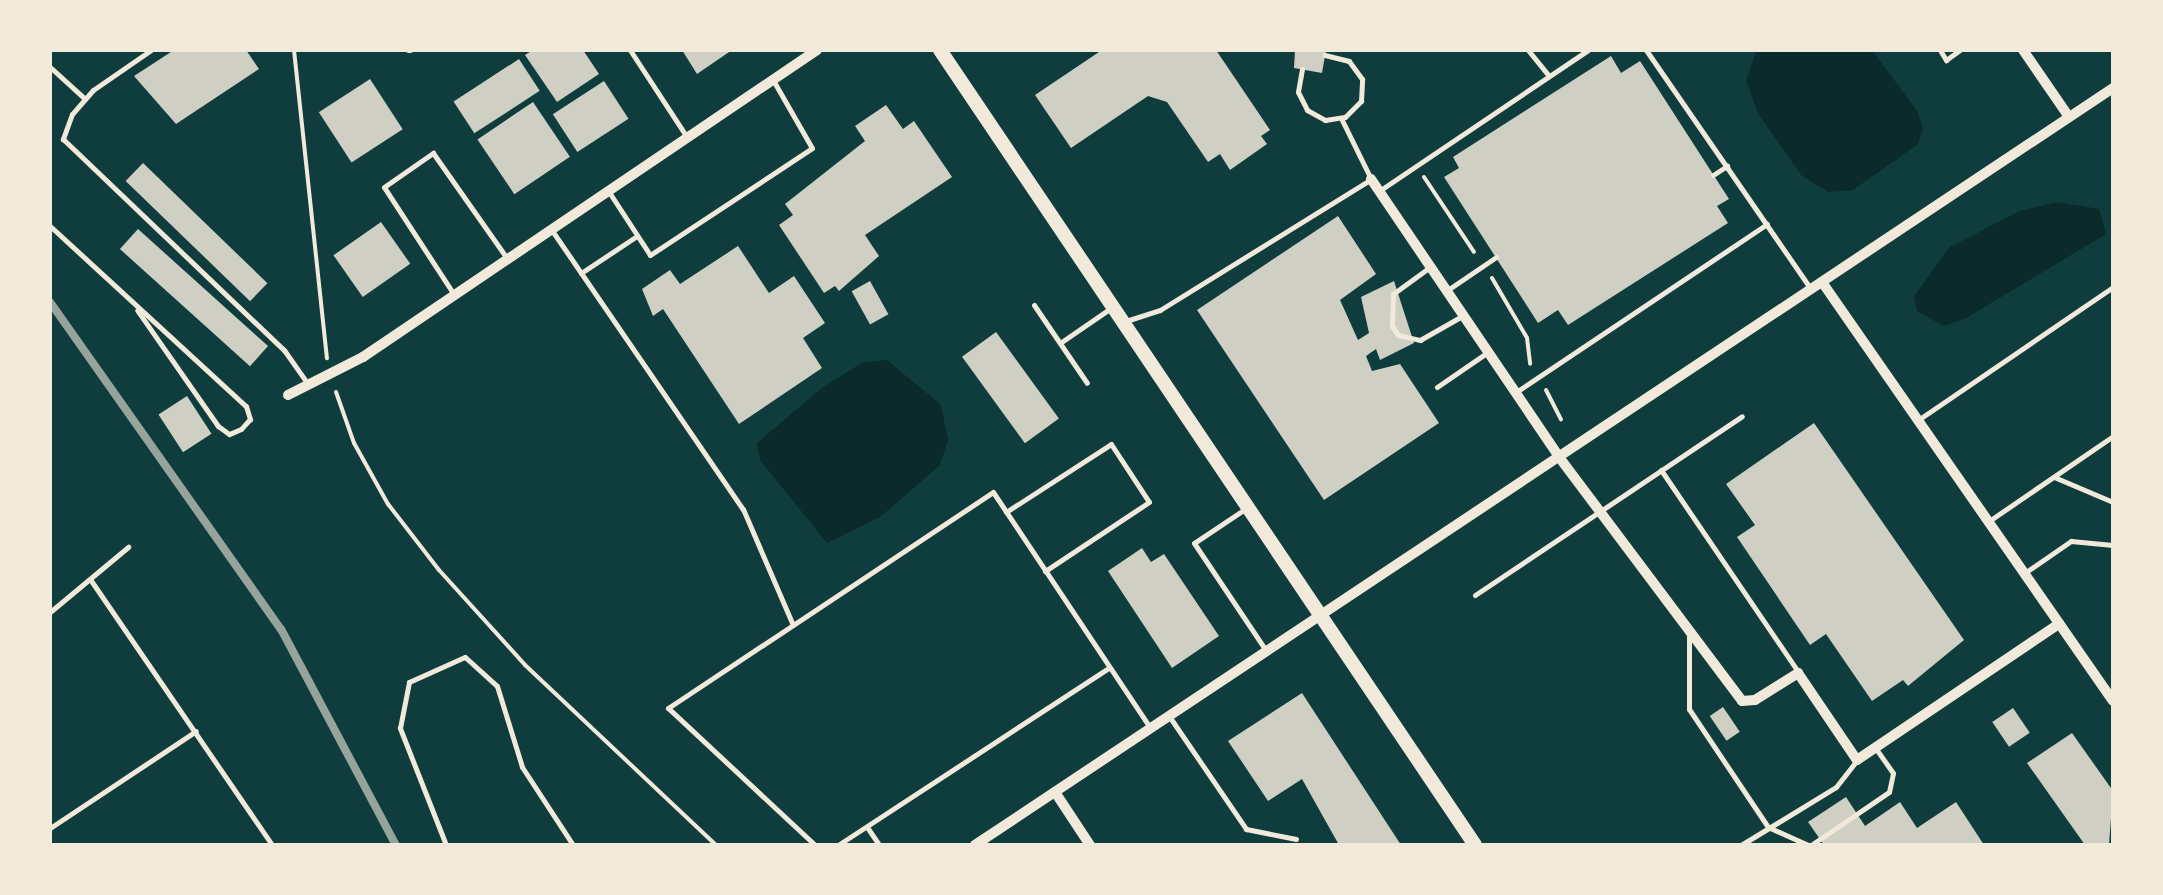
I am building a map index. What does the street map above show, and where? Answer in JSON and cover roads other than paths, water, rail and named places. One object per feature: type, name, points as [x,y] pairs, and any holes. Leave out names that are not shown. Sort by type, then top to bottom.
[{"type":"street","points":[[288,395],[455,295],[816,50]]},
{"type":"street","points":[[940,50],[1475,845]]},
{"type":"street","points":[[2023,50],[2069,118]]},
{"type":"street","points":[[974,845],[2113,88]]},
{"type":"street","points":[[1370,179],[1559,457],[1603,509],[1742,701],[1755,700],[1798,672],[1857,760],[2059,624]]},
{"type":"street","points":[[1822,282],[2113,701]]},
{"type":"street","points":[[1055,792],[1090,845]]},
{"type":"lane","points":[[151,50],[86,99],[63,139],[284,350],[308,384]]},
{"type":"lane","points":[[630,50],[687,138]]},
{"type":"lane","points":[[1528,50],[1549,76]]},
{"type":"lane","points":[[1378,191],[1588,50]]},
{"type":"lane","points":[[1646,50],[1811,289]]},
{"type":"lane","points":[[1940,50],[1946,60],[1960,50]]},
{"type":"lane","points":[[1302,69],[1298,92],[1306,110],[1325,120],[1341,118],[1360,101],[1362,79],[1349,60],[1325,55]]},
{"type":"lane","points":[[50,66],[86,99]]},
{"type":"lane","points":[[608,191],[650,255],[812,148],[773,80]]},
{"type":"lane","points":[[1123,322],[1160,310],[1370,179],[1341,118]]},
{"type":"lane","points":[[455,295],[384,187],[433,153],[508,259]]},
{"type":"lane","points":[[1713,175],[1728,166]]},
{"type":"lane","points":[[1515,393],[1767,224]]},
{"type":"lane","points":[[50,226],[137,310],[246,406],[250,419],[241,429],[229,434],[218,426],[137,310]]},
{"type":"lane","points":[[552,230],[743,510],[793,625]]},
{"type":"lane","points":[[581,273],[637,236]]},
{"type":"lane","points":[[1446,291],[1496,257]]},
{"type":"lane","points":[[1430,267],[1393,294],[1392,326],[1398,335],[1420,340],[1463,316]]},
{"type":"lane","points":[[1918,420],[2113,287]]},
{"type":"lane","points":[[1034,304],[1087,383]]},
{"type":"lane","points":[[1060,344],[1113,307]]},
{"type":"lane","points":[[1436,387],[1488,352]]},
{"type":"lane","points":[[1476,595],[1742,416]]},
{"type":"lane","points":[[1988,521],[2113,436]]},
{"type":"lane","points":[[1006,512],[1111,444],[1150,502],[1046,571]]},
{"type":"lane","points":[[1661,470],[1798,672]]},
{"type":"lane","points":[[2054,476],[2113,502]]},
{"type":"lane","points":[[815,845],[668,708],[993,492],[1151,728]]},
{"type":"lane","points":[[1247,507],[1194,543],[1267,651]]},
{"type":"lane","points":[[2024,573],[2071,542],[2113,545]]},
{"type":"lane","points":[[50,612],[92,582],[128,547]]},
{"type":"lane","points":[[92,582],[272,845]]},
{"type":"lane","points":[[1689,632],[1689,709],[1768,827],[1810,845],[1889,792],[1894,773],[1876,748]]},
{"type":"lane","points":[[446,845],[400,728],[409,682],[465,657],[497,686],[522,767],[573,845]]},
{"type":"lane","points":[[838,845],[1110,668]]},
{"type":"lane","points":[[2104,688],[2113,676]]},
{"type":"lane","points":[[1168,716],[1246,828],[1296,839]]},
{"type":"lane","points":[[50,828],[196,731]]},
{"type":"lane","points":[[1741,845],[1836,787],[1857,760]]},
{"type":"lane","points":[[866,826],[880,845]]},
{"type":"water","points":[[1757,50],[1872,50],[1917,111],[1923,129],[1918,144],[1853,190],[1828,192],[1801,175],[1758,113],[1746,80]]},
{"type":"water","points":[[2057,202],[2099,209],[2106,234],[1966,318],[1944,326],[1917,311],[1914,296],[1950,247],[2020,211]]},
{"type":"water","points":[[887,360],[941,405],[948,440],[940,465],[880,517],[827,543],[760,460],[757,443],[822,388],[863,362]]},
{"type":"railway","points":[[50,302],[281,629],[396,845]]}]
